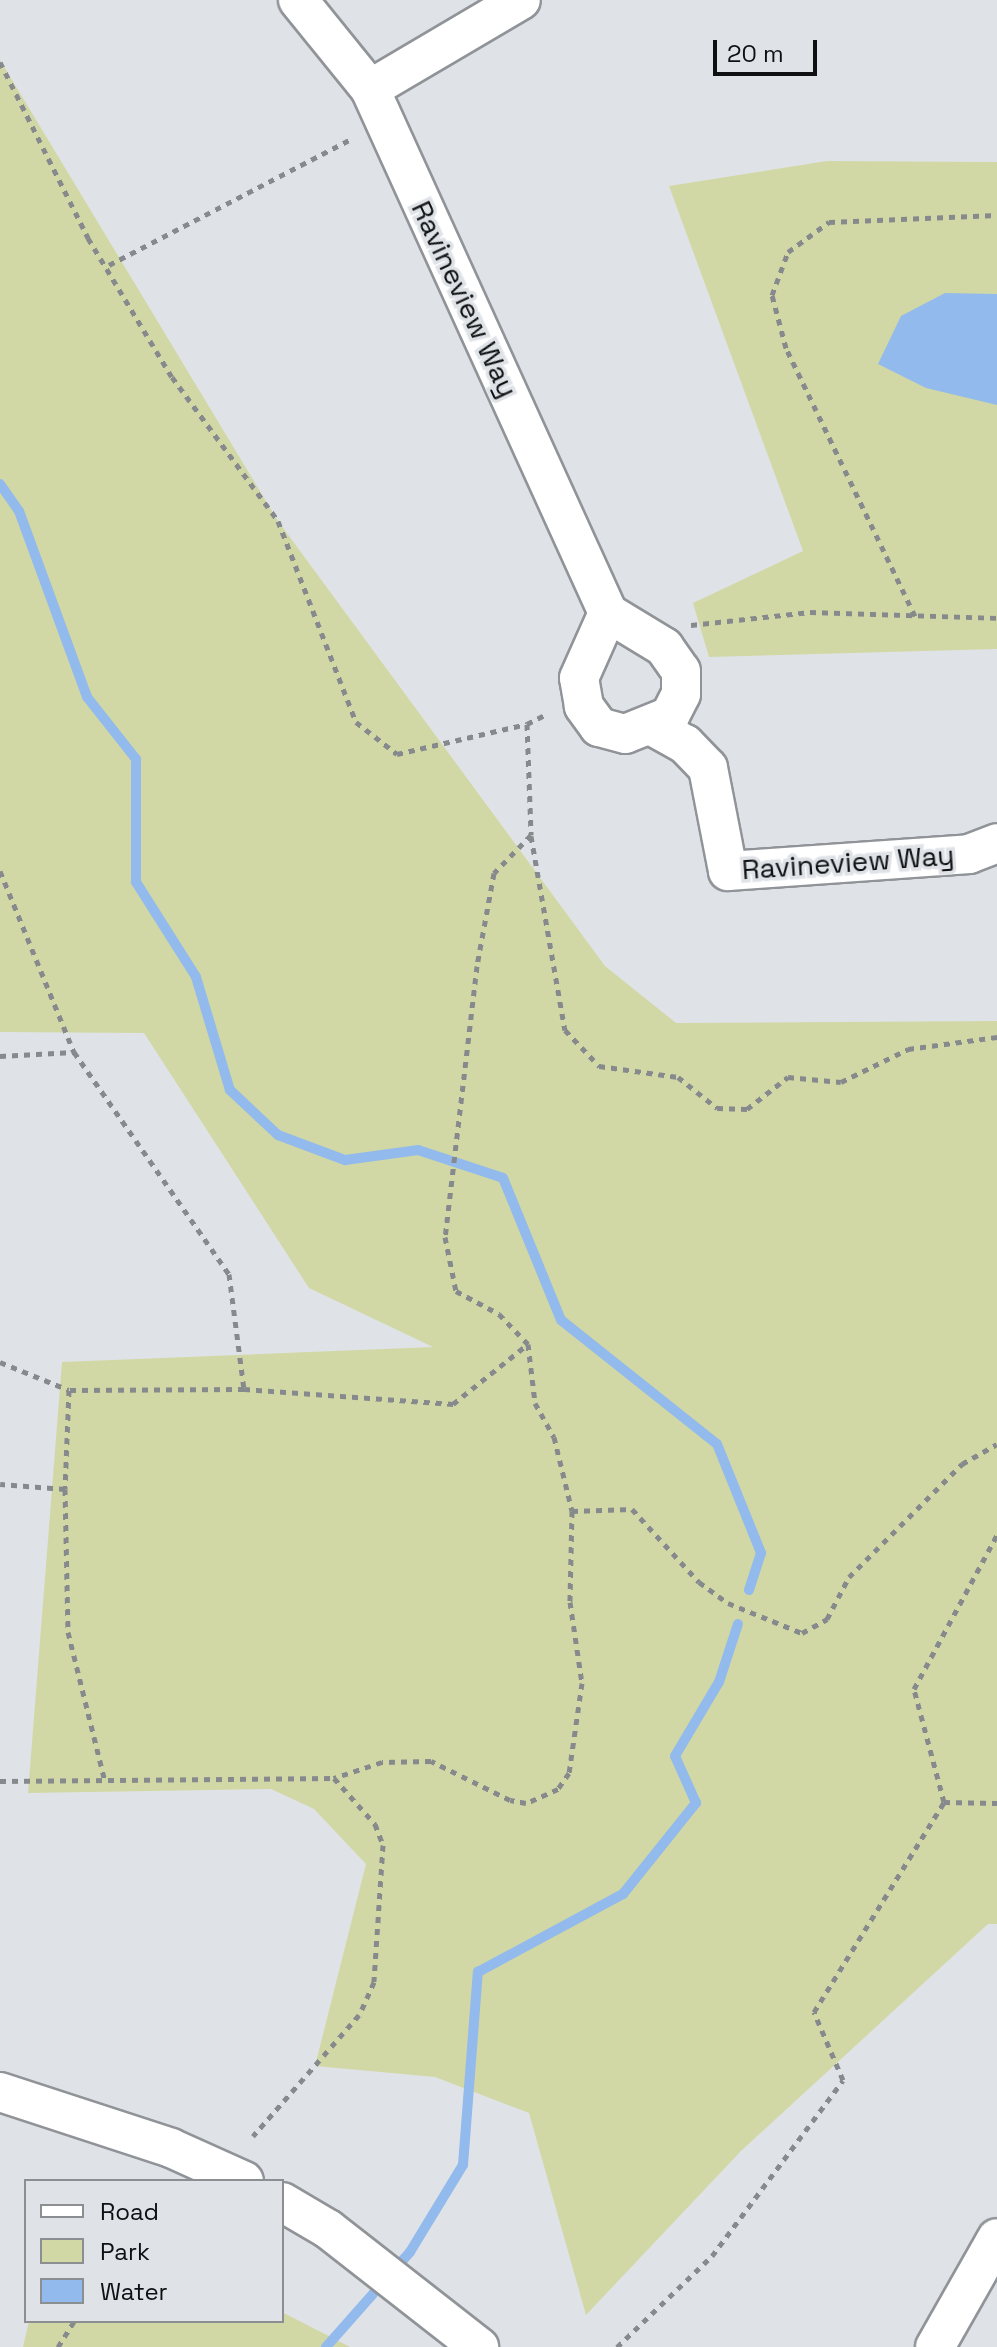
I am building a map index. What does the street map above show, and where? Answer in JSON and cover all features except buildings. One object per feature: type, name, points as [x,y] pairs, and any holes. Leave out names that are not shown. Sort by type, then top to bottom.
[{"type":"street","name":"Ravineview Way","points":[[298,0],[370,89],[608,613]]},
{"type":"street","points":[[370,89],[521,0]]},
{"type":"street","points":[[608,613],[664,647],[681,671],[681,694],[670,716],[652,726],[625,734],[599,727],[584,706],[579,678],[608,613]]},
{"type":"street","name":"Ravineview Way","points":[[652,726],[685,744],[708,768],[728,871],[969,854],[997,843]]},
{"type":"street","points":[[0,2092],[171,2148],[240,2179]]},
{"type":"street","points":[[284,2203],[328,2229],[468,2338]]},
{"type":"street","points":[[935,2347],[997,2238]]},
{"type":"path","points":[[0,62],[88,238],[109,265],[172,377],[278,521],[356,722],[397,754],[527,724],[547,714]]},
{"type":"path","points":[[109,265],[351,139]]},
{"type":"path","points":[[915,616],[786,348],[772,295],[788,252],[829,222],[997,215]]},
{"type":"path","points":[[685,625],[810,612],[997,618]]},
{"type":"path","points":[[527,724],[531,835],[565,1030],[599,1066],[678,1077],[717,1108],[747,1109],[788,1077],[841,1082],[908,1049],[997,1037]]},
{"type":"path","points":[[0,1781],[334,1778],[359,1767],[406,1759],[460,1771],[510,1800],[526,1803],[558,1789],[569,1773],[582,1683],[570,1602],[572,1511],[554,1437],[535,1403],[528,1344],[499,1314],[456,1291],[445,1237],[477,966],[494,873],[531,835]]},
{"type":"path","points":[[0,871],[74,1052],[229,1274],[244,1389]]},
{"type":"path","points":[[0,1056],[74,1052]]},
{"type":"path","points":[[0,1362],[69,1390],[244,1389],[453,1404],[528,1344]]},
{"type":"path","points":[[69,1390],[65,1489],[68,1632],[105,1781]]},
{"type":"path","points":[[572,1511],[632,1509],[699,1582],[728,1603],[802,1633],[827,1619],[849,1577],[962,1464],[997,1444]]},
{"type":"path","points":[[0,1484],[65,1489]]},
{"type":"path","points":[[617,2347],[712,2256],[843,2080],[814,2012],[944,1802],[914,1689],[997,1535]]},
{"type":"path","points":[[253,2136],[359,2015],[374,1982],[383,1845],[375,1824],[334,1778]]},
{"type":"path","points":[[944,1802],[997,1803]]},
{"type":"path","points":[[58,2347],[73,2323]]},
{"type":"green space","points":[[0,60],[278,521],[605,966],[676,1023],[997,1021],[997,1924],[988,1924],[741,2151],[586,2315],[529,2113],[435,2077],[315,2066],[366,1864],[314,1809],[271,1789],[28,1793],[62,1362],[433,1347],[309,1288],[144,1033],[0,1032]]},
{"type":"green space","points":[[827,161],[997,162],[997,649],[709,657],[693,603],[803,551],[669,186]]},
{"type":"green space","points":[[284,2313],[350,2347],[23,2347],[29,2323],[284,2323]]},
{"type":"water","points":[[945,293],[997,294],[997,405],[926,388],[878,364],[901,316]]},
{"type":"waterway","points":[[0,484],[19,511],[87,697],[136,759],[136,882],[196,977],[230,1090],[278,1135],[345,1160],[418,1150],[503,1178],[561,1320],[717,1444],[761,1553],[749,1590]]},
{"type":"waterway","points":[[326,2347],[410,2252],[463,2165],[478,1972],[623,1894],[696,1803],[675,1756],[719,1682],[738,1624]]}]
